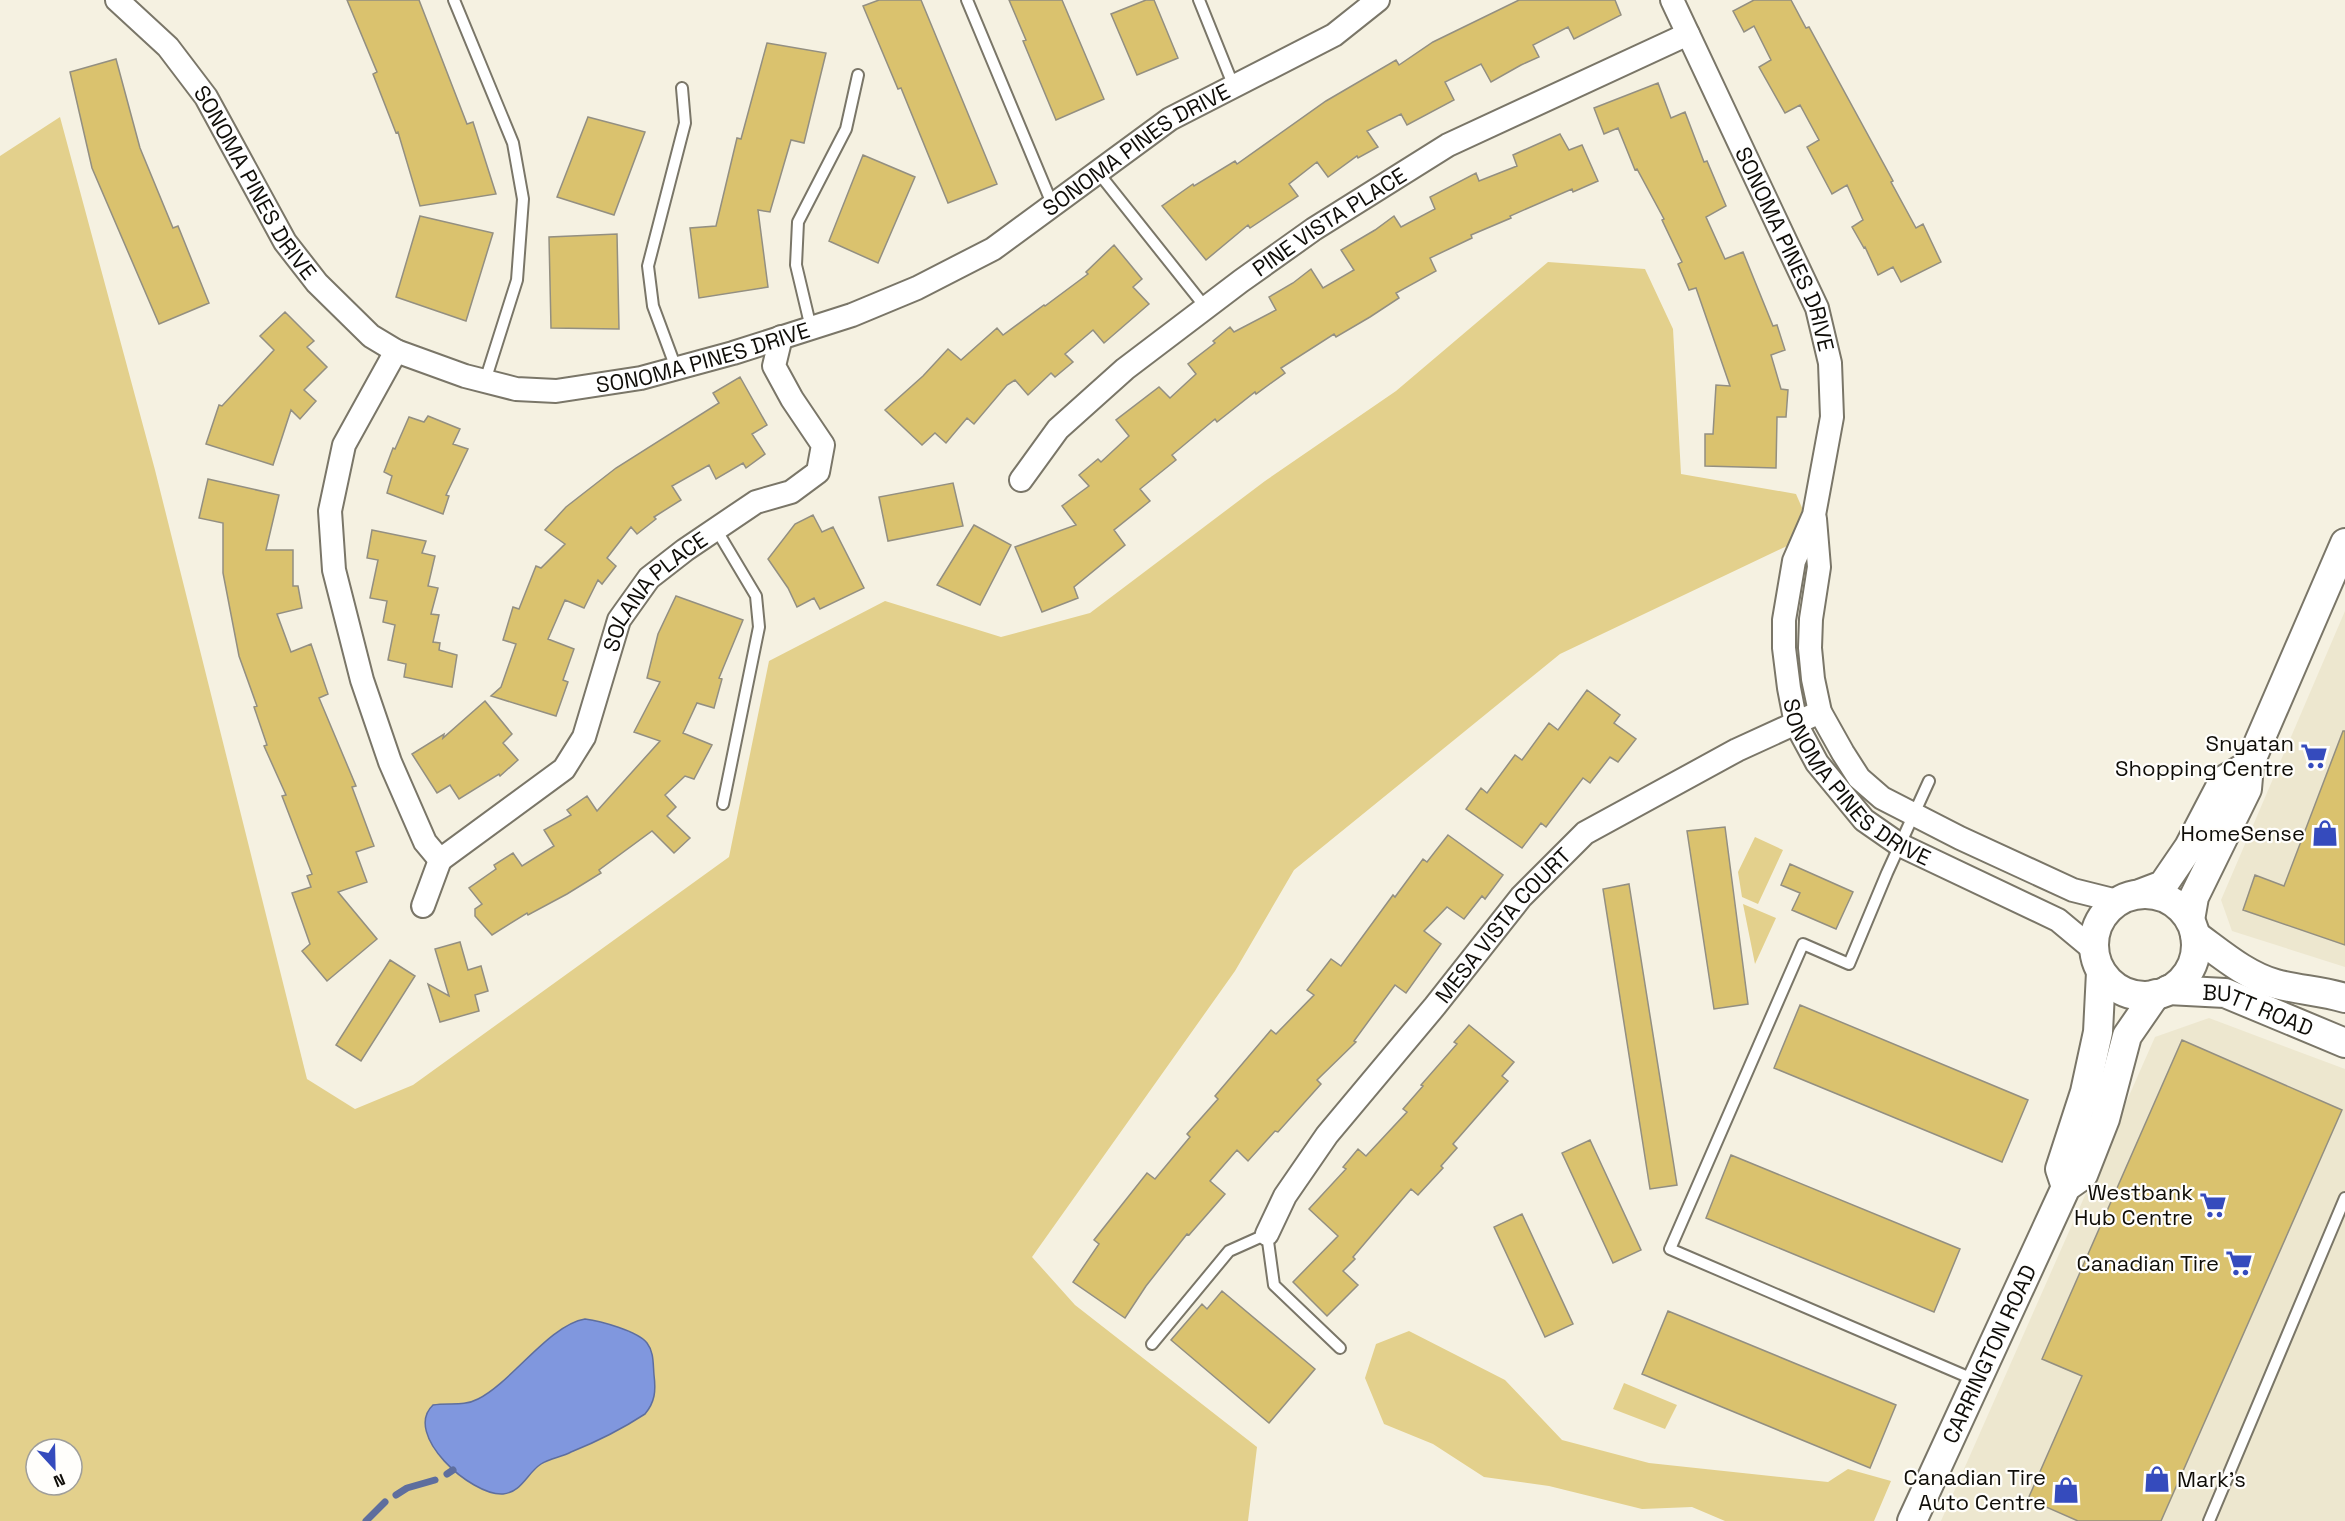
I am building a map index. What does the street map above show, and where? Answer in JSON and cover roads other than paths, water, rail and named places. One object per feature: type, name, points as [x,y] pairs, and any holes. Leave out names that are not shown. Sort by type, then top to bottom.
[{"type":"street","name":"SONOMA PINES DRIVE","points":[[117,0],[168,47],[206,97],[285,242],[317,283],[372,336],[396,351],[465,376],[516,389],[556,391],[641,378],[852,315],[917,288],[993,249],[1170,119],[1334,35],[1378,0]]},
{"type":"street","name":"SONOMA PINES DRIVE","points":[[1672,0],[1817,308],[1830,363],[1832,417],[1814,515],[1794,561],[1784,620],[1784,648],[1796,724],[1817,763],[1864,820],[1900,845],[2058,920],[2097,961]]},
{"type":"street","name":"PINE VISTA PLACE","points":[[1021,480],[1058,429],[1125,369],[1314,229],[1448,145],[1688,34]]},
{"type":"street","name":"SOLANA PLACE","points":[[440,861],[564,769],[584,737],[619,620],[649,578],[756,502],[791,492],[818,472],[823,445],[792,399],[774,366],[781,337]]},
{"type":"street","points":[[396,351],[344,445],[330,512],[334,570],[362,680],[390,762],[425,842],[440,861],[423,906]]},
{"type":"street","name":"SONOMA PINES DRIVE","points":[[1814,515],[1819,567],[1811,619],[1810,648],[1813,680],[1820,712],[1842,753],[1859,778],[1882,798],[1914,816],[2073,890],[2129,897]]},
{"type":"street","points":[[2097,961],[2112,984],[2125,992],[2141,996],[2162,992],[2181,980],[2191,967],[2196,952],[2193,897],[2247,789],[2249,765],[2345,543]]},
{"type":"street","name":"MESA VISTA COURT","points":[[1267,1234],[1285,1196],[1327,1135],[1435,1006],[1521,897],[1586,832],[1737,750],[1820,712]]},
{"type":"street","points":[[2066,1187],[2060,1169],[2085,1092],[2098,1032],[2097,961],[2094,936],[2098,922],[2106,910],[2129,897],[2163,885],[2189,847],[2224,780],[2249,765]]},
{"type":"street","points":[[2129,897],[2156,895],[2170,900],[2181,908],[2193,928]]},
{"type":"street","name":"BUTT ROAD","points":[[2193,928],[2236,965],[2274,983],[2318,990],[2345,998]]},
{"type":"street","name":"BUTT ROAD","points":[[2162,992],[2225,993],[2345,1043]]},
{"type":"street","name":"CARRINGTON ROAD","points":[[1912,1521],[2066,1187],[2083,1175],[2105,1119],[2127,1036],[2162,992]]},
{"type":"lane","points":[[454,0],[513,143],[523,199],[517,280],[485,381]]},
{"type":"lane","points":[[967,0],[1053,207]]},
{"type":"lane","points":[[1199,0],[1234,87]]},
{"type":"lane","points":[[811,328],[796,265],[798,222],[846,129],[858,75]]},
{"type":"lane","points":[[676,368],[653,306],[648,266],[685,123],[682,88]]},
{"type":"lane","points":[[1097,171],[1206,308]]},
{"type":"lane","points":[[716,529],[756,596],[759,627],[723,804]]},
{"type":"lane","points":[[1929,781],[1849,964],[1803,944],[1670,1249],[1976,1380]]},
{"type":"lane","points":[[2209,1521],[2345,1198]]},
{"type":"lane","points":[[1152,1344],[1229,1251],[1267,1234],[1274,1285],[1340,1348]]},
{"type":"water","points":[[585,1319],[609,1324],[636,1334],[647,1343],[653,1358],[655,1391],[653,1401],[645,1414],[599,1440],[545,1462],[510,1493],[490,1492],[474,1485],[444,1461],[426,1431],[426,1417],[433,1405],[467,1403],[478,1399],[504,1380],[544,1342],[571,1323]]},
{"type":"waterway","points":[[447,1474],[453,1470]]},
{"type":"waterway","points":[[396,1495],[407,1488],[435,1480]]},
{"type":"waterway","points":[[366,1521],[385,1502]]},
{"type":"place","name":"Snyatan Shopping Centre","points":[[2314,756]]},
{"type":"place","name":"HomeSense","points":[[2325,833]]},
{"type":"place","name":"Westbank Hub Centre","points":[[2213,1205]]},
{"type":"place","name":"Canadian Tire","points":[[2239,1263]]},
{"type":"place","name":"Mark's","points":[[2157,1479]]},
{"type":"place","name":"Canadian Tire Auto Centre","points":[[2066,1490]]}]
